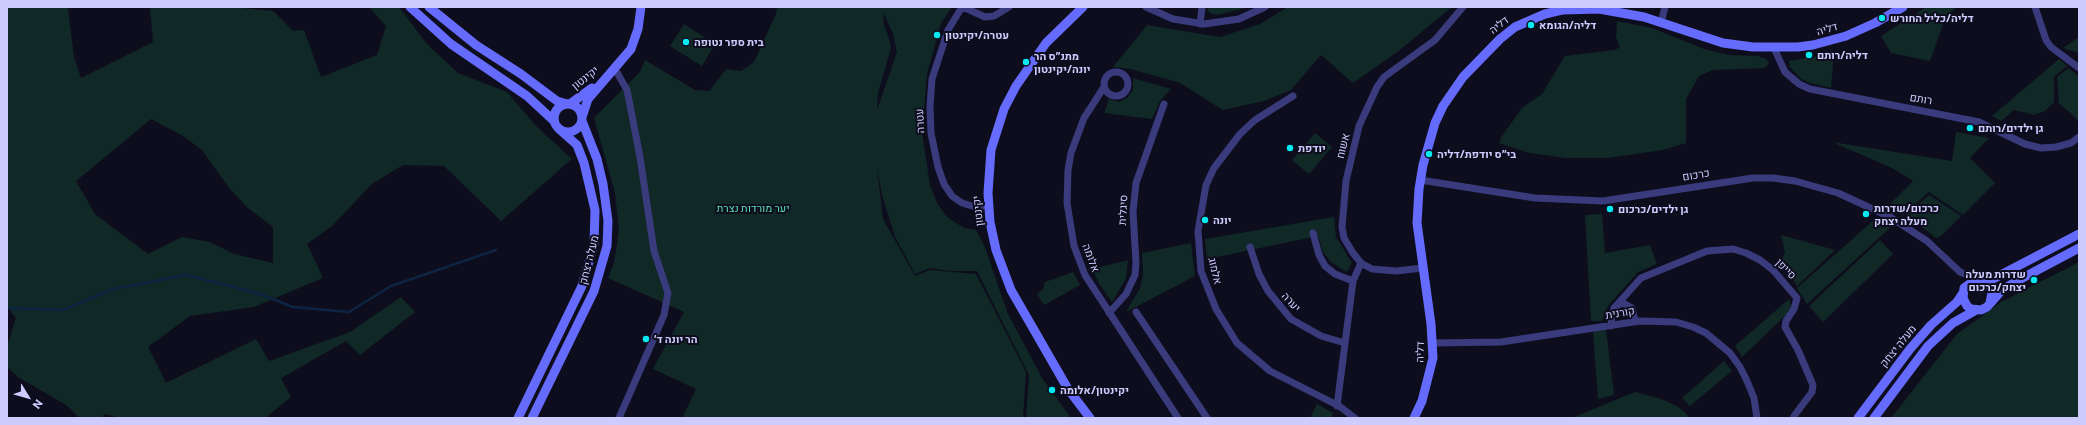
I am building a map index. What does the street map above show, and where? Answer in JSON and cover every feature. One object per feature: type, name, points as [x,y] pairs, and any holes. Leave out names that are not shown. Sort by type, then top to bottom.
[{"type":"street","name":"מעלה יצחק","points":[[410,7],[450,44],[527,96],[577,145],[584,163],[595,210],[594,244],[582,286],[518,418]]},
{"type":"street","points":[[429,7],[476,45],[521,74],[557,101],[569,104],[576,106],[582,119],[573,131],[563,131],[557,125],[556,111],[562,105],[569,104]]},
{"type":"street","name":"יקינטון","points":[[582,119],[588,99],[625,58],[635,40],[641,7]]},
{"type":"street","points":[[963,7],[985,17],[994,16],[1009,7]]},
{"type":"street","name":"עטרה","points":[[963,7],[948,30],[932,79],[930,106],[931,133],[938,167],[944,184],[952,196],[962,203],[972,206],[989,206]]},
{"type":"street","name":"יקינטון","points":[[1084,7],[1046,43],[1026,69],[1004,110],[991,150],[988,186],[990,222],[996,250],[1012,290],[1068,389],[1090,418]]},
{"type":"street","points":[[1146,7],[1173,19],[1200,24],[1220,23],[1239,19],[1265,7]]},
{"type":"street","points":[[1200,24],[1202,7]]},
{"type":"street","name":"אשוח","points":[[1361,263],[1344,238],[1342,227],[1346,181],[1359,126],[1372,96],[1384,77],[1435,40],[1463,7]]},
{"type":"street","points":[[1661,23],[1665,7]]},
{"type":"street","name":"דליה","points":[[1414,418],[1429,380],[1433,358],[1433,343],[1417,223],[1420,180],[1428,143],[1435,123],[1453,91],[1476,62],[1500,39],[1515,27],[1529,20],[1562,10],[1586,8],[1628,13],[1723,43],[1774,48],[1813,45],[1829,41],[1876,23],[1903,7]]},
{"type":"street","points":[[2035,7],[2046,40],[2051,47],[2079,68]]},
{"type":"street","name":"רותם","points":[[1774,48],[1785,72],[1799,84],[1810,89],[1979,122],[2025,144],[2041,148],[2056,147],[2071,143],[2079,138]]},
{"type":"street","points":[[614,70],[627,90],[640,157],[654,250],[668,293],[664,315],[619,418]]},
{"type":"street","name":"יקינטון","points":[[569,104],[614,70]]},
{"type":"street","name":"אלומה","points":[[1104,87],[1077,133],[1071,153],[1067,186],[1071,226],[1079,262],[1085,275],[1109,313],[1178,418]]},
{"type":"street","name":"אלמוג","points":[[1293,96],[1271,109],[1245,129],[1214,168],[1206,185],[1198,231],[1202,271],[1216,309],[1237,343],[1270,371],[1337,406],[1355,418]]},
{"type":"street","name":"סיגלית","points":[[1109,313],[1126,294],[1134,275],[1136,263],[1133,212],[1136,183],[1164,104]]},
{"type":"street","name":"מעלה יצחק","points":[[532,418],[594,292],[606,246],[608,221],[603,184],[597,159],[582,119]]},
{"type":"street","name":"כרכום","points":[[1420,180],[1535,198],[1603,201],[1753,178],[1795,180],[1838,192],[1890,217],[1927,241],[1966,276],[1980,281]]},
{"type":"street","points":[[1313,233],[1319,255],[1325,266],[1335,274],[1353,281]]},
{"type":"street","points":[[1976,310],[1967,306],[1963,291],[1968,284],[1993,278],[2079,234]]},
{"type":"street","name":"יערה","points":[[1250,247],[1259,274],[1268,291],[1291,319],[1321,336],[1345,343]]},
{"type":"street","name":"סייפן","points":[[1614,308],[1634,284],[1650,273],[1707,251],[1719,248],[1733,249],[1746,253],[1773,270],[1797,298],[1794,310],[1786,321],[1785,327],[1798,350],[1813,385],[1812,392],[1794,416]]},
{"type":"street","points":[[1874,418],[1928,346],[1953,323],[1976,310],[1981,310],[2002,290],[2015,282],[2079,248]]},
{"type":"street","points":[[1337,406],[1353,281],[1361,263],[1372,269],[1384,272],[1423,268]]},
{"type":"street","name":"כרכום","points":[[1952,265],[1962,280],[1963,291]]},
{"type":"street","points":[[1980,281],[1991,288],[1992,298],[1990,303]]},
{"type":"street","points":[[1634,284],[1629,293],[1635,322]]},
{"type":"street","name":"מעלה יצחק","points":[[1858,418],[1919,338],[1957,302],[1963,291]]},
{"type":"street","points":[[1611,326],[1614,308],[1623,303],[1632,308]]},
{"type":"street","points":[[1136,312],[1206,418]]},
{"type":"street","name":"קורנית","points":[[1433,343],[1501,342],[1635,322],[1660,320],[1676,322],[1693,326],[1718,342],[1740,367],[1754,398],[1757,418]]},
{"type":"green space","points":[[7,7],[70,7],[68,8],[74,57],[81,78],[153,42],[150,7],[232,7],[273,11],[293,31],[304,30],[321,77],[377,55],[386,26],[369,7],[399,7],[427,44],[458,73],[507,92],[536,126],[572,159],[501,221],[444,166],[403,165],[372,184],[332,226],[307,244],[323,278],[254,307],[190,316],[148,347],[166,383],[256,339],[269,361],[350,332],[401,297],[415,312],[360,355],[346,341],[281,378],[291,397],[265,418],[120,418],[104,414],[102,418],[80,418],[66,405],[18,377],[7,367],[7,346],[16,318],[7,307]],"holes":[[[151,119],[183,136],[202,150],[230,189],[248,208],[273,227],[273,263],[234,254],[210,242],[182,237],[148,254],[95,214],[76,181]]]},
{"type":"green space","name":"יער מורדות נצרת","points":[[777,7],[952,7],[941,23],[927,74],[922,133],[930,185],[937,203],[947,217],[964,228],[976,230],[984,245],[1008,314],[1042,378],[1071,418],[1026,418],[1029,375],[977,271],[949,271],[930,268],[915,274],[895,237],[882,195],[877,167],[883,219],[915,276],[930,270],[976,274],[1026,372],[1023,418],[682,418],[696,389],[653,369],[684,312],[608,278],[614,263],[619,230],[615,193],[594,118],[640,72],[645,60],[695,90],[709,91],[726,69],[741,71],[754,62],[776,14]],"holes":[[[883,12],[893,34],[897,52],[877,110],[878,93],[891,48],[884,25]]]},
{"type":"green space","points":[[1208,7],[1249,7],[1218,15],[1207,11]]},
{"type":"green space","points":[[1288,7],[1452,7],[1396,53],[1353,83],[1321,55],[1291,90],[1264,101],[1223,110],[1180,83],[1131,69],[1113,67],[1147,25],[1220,37],[1260,24]]},
{"type":"green space","points":[[1926,7],[1956,7],[1945,19],[1930,61],[1891,53],[1881,36]]},
{"type":"green space","points":[[1617,21],[1652,28],[1704,49],[1729,55],[1758,56],[1766,59],[1769,63],[1765,68],[1713,70],[1699,76],[1686,99],[1686,143],[1663,150],[1608,158],[1566,158],[1529,153],[1499,143],[1502,136],[1522,108],[1542,94],[1565,56],[1615,50],[1620,47],[1616,37]]},
{"type":"green space","points":[[684,24],[715,44],[702,66],[670,46]]},
{"type":"green space","points":[[2079,37],[2079,53],[2063,48]]},
{"type":"green space","points":[[1834,53],[1831,88],[1810,83],[1801,79],[1790,67],[1789,61]]},
{"type":"green space","points":[[2059,59],[2067,66],[2054,77],[2054,102],[2045,111],[2034,115],[2014,110],[2001,121],[1992,116]]},
{"type":"green space","points":[[2068,68],[2079,76],[2079,121],[2059,103],[2057,77]]},
{"type":"green space","points":[[1133,78],[1171,89],[1160,101],[1152,119],[1104,113],[1109,99],[1119,102],[1127,98],[1133,90]]},
{"type":"green space","points":[[1956,132],[1989,138],[1970,158],[1995,183],[1963,215],[1929,192],[1903,215],[1888,206],[1913,181],[1892,168],[1832,142],[1952,161]]},
{"type":"green space","points":[[1315,133],[1332,147],[1309,174],[1292,160]]},
{"type":"green space","points":[[1929,195],[1961,216],[1941,236],[1936,238],[1906,215]]},
{"type":"green space","points":[[1602,214],[1605,253],[1650,245],[1657,264],[1638,272],[1608,306],[1602,321],[1591,321],[1585,215]]},
{"type":"green space","points":[[1334,217],[1336,237],[1352,263],[1347,272],[1331,262],[1323,252],[1318,236],[1207,259],[1205,239]]},
{"type":"green space","points":[[1875,219],[1892,226],[1807,304],[1797,288]]},
{"type":"green space","points":[[1781,235],[1835,250],[1797,286],[1789,274],[1779,266],[1785,252]]},
{"type":"green space","points":[[1880,240],[1893,254],[1823,322],[1809,306]]},
{"type":"green space","points":[[1191,243],[1195,276],[1126,312],[1140,288],[1143,275],[1142,253]]},
{"type":"green space","points":[[1128,260],[1126,279],[1112,302],[1100,285],[1092,269]]},
{"type":"green space","points":[[2079,262],[2079,418],[1891,418],[1957,334],[2001,302]]},
{"type":"green space","points":[[1073,272],[1080,285],[1044,305],[1037,294],[1043,289],[1045,282]]},
{"type":"green space","points":[[1789,299],[1791,307],[1787,314],[1742,357],[1735,346]]},
{"type":"green space","points":[[1606,329],[1614,395],[1598,399],[1593,331]]},
{"type":"green space","points":[[1724,361],[1732,371],[1690,406],[1682,398]]},
{"type":"green space","points":[[1635,392],[1661,399],[1677,406],[1686,413],[1689,418],[1572,418]]},
{"type":"green space","points":[[1317,404],[1333,413],[1331,418],[1310,418]]},
{"type":"waterway","points":[[7,308],[63,310],[113,289],[186,275],[257,293],[293,307],[349,312],[391,286],[496,250]]},
{"type":"place","name":"דליה/כליל החורש","points":[[1882,18]]},
{"type":"place","name":"דליה/הגומא","points":[[1531,25]]},
{"type":"place","name":"עטרה/יקינטון","points":[[937,35]]},
{"type":"place","name":"בית ספר נטופה","points":[[686,42]]},
{"type":"place","name":"דליה/רותם","points":[[1809,55]]},
{"type":"place","name":"מתנ״ס הר יונה/יקינטון","points":[[1026,62]]},
{"type":"place","name":"גן ילדים/רותם","points":[[1970,128]]},
{"type":"place","name":"יודפת","points":[[1290,148]]},
{"type":"place","name":"בי״ס יודפת/דליה","points":[[1429,154]]},
{"type":"place","name":"גן ילדים/כרכום","points":[[1610,209]]},
{"type":"place","name":"כרכום/שדרות מעלה יצחק","points":[[1866,214]]},
{"type":"place","name":"יונה","points":[[1205,220]]},
{"type":"place","name":"שדרות מעלה יצחק/כרכום","points":[[2034,280]]},
{"type":"place","name":"הר יונה ד׳","points":[[646,339]]},
{"type":"place","name":"יקינטון/אלומה","points":[[1052,390]]}]
